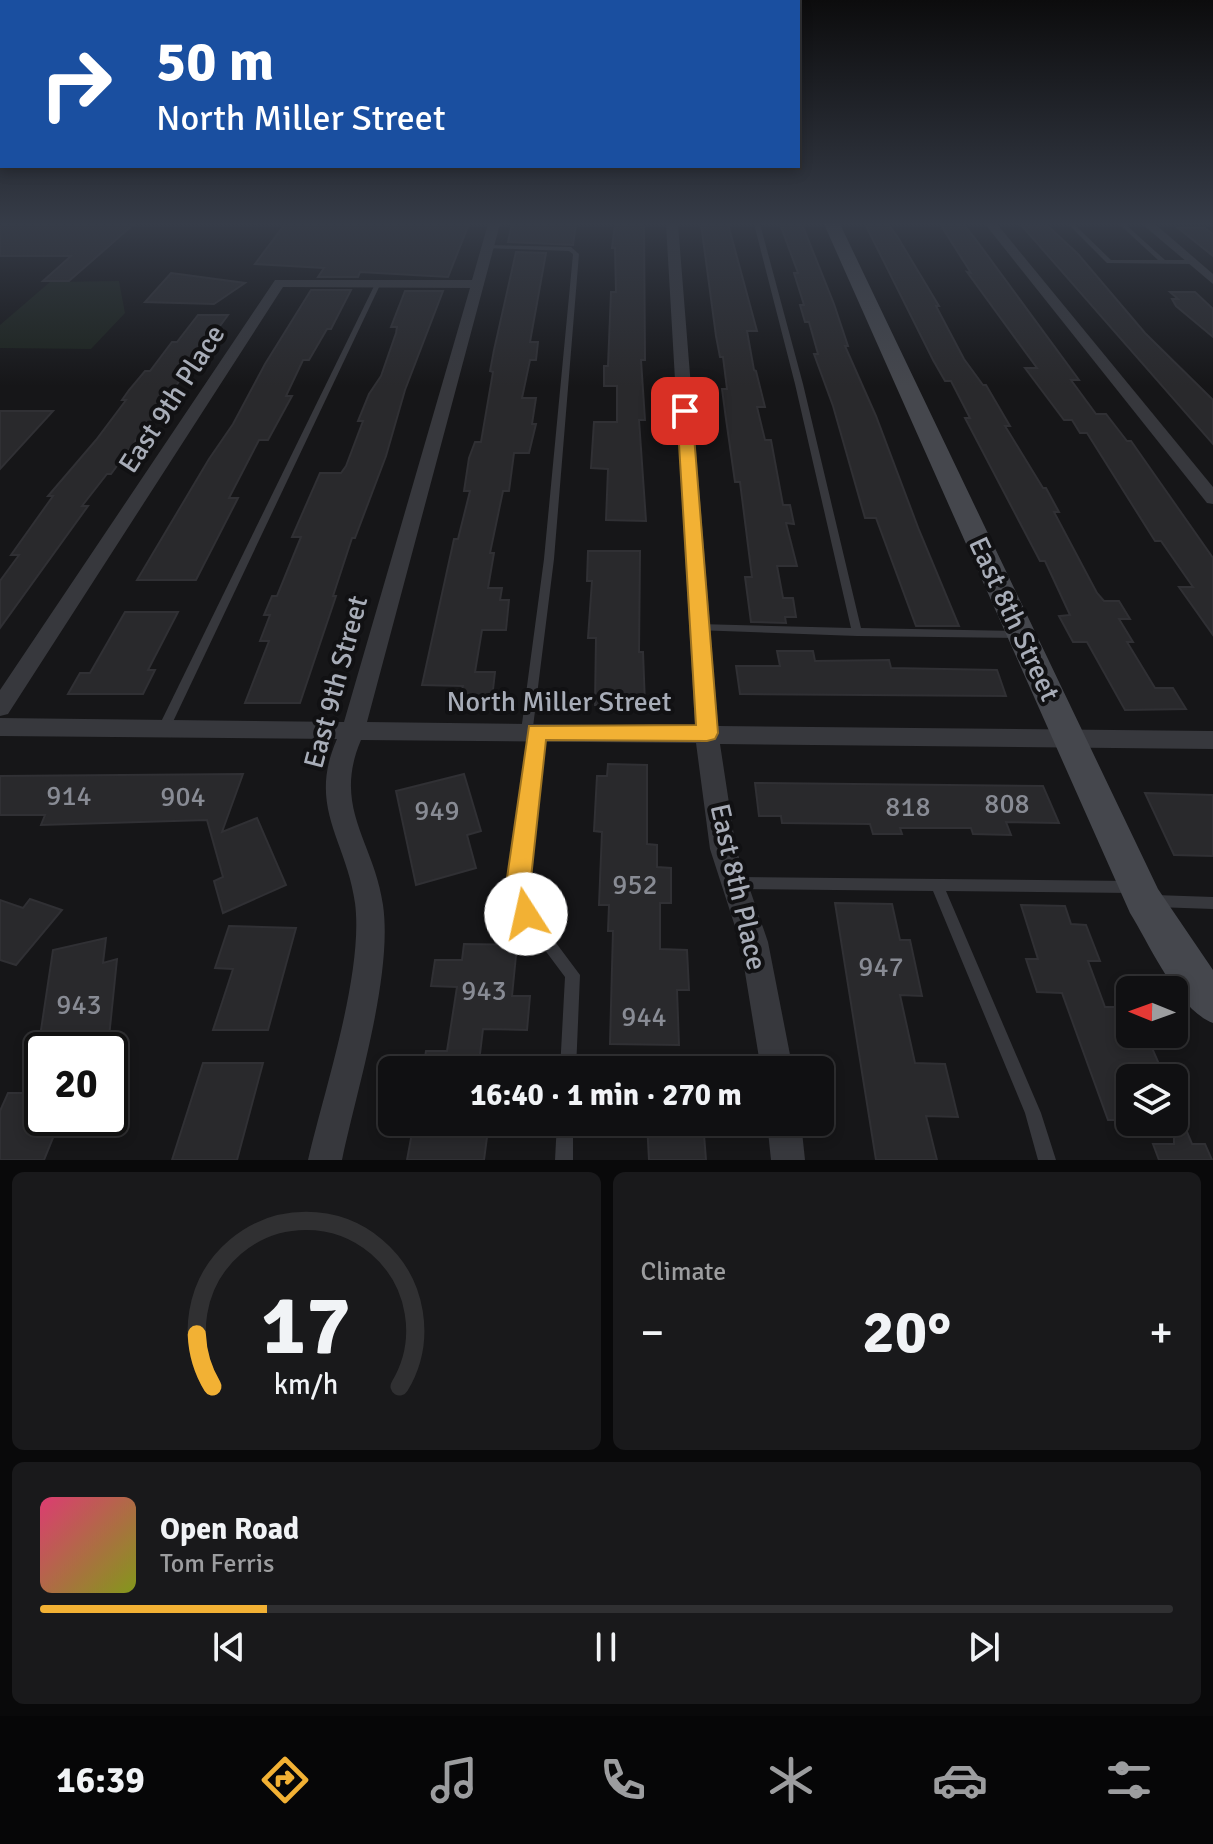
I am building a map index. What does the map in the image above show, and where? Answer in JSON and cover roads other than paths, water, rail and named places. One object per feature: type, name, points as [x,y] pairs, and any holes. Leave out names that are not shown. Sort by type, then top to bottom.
[{"type":"street","name":"East 9th Street","points":[[325,1160],[367,961],[370,923],[369,892],[339,809],[337,774],[353,730],[478,278]]},
{"type":"street","name":"East 8th Place","points":[[676,278],[707,733],[723,849],[754,942],[774,1056]]},
{"type":"street","name":"East 8th Street","points":[[857,278],[1141,894],[1189,972],[1213,1003]]},
{"type":"street","points":[[1035,278],[1213,499]]},
{"type":"street","name":"East 9th Place","points":[[0,708],[279,283],[476,284]]},
{"type":"street","name":"North Miller Street","points":[[0,727],[1068,736],[1213,740]]},
{"type":"street","points":[[785,1136],[788,1160]]},
{"type":"lane","points":[[569,1056],[573,975],[526,914],[519,878],[574,278]]},
{"type":"lane","points":[[771,278],[857,632]]},
{"type":"lane","points":[[164,728],[378,283]]},
{"type":"lane","points":[[699,628],[1021,635]]},
{"type":"lane","points":[[734,883],[937,885],[1141,894],[1213,903]]},
{"type":"lane","points":[[937,885],[1033,1113],[1047,1160]]},
{"type":"lane","points":[[564,1160],[565,1136]]}]
